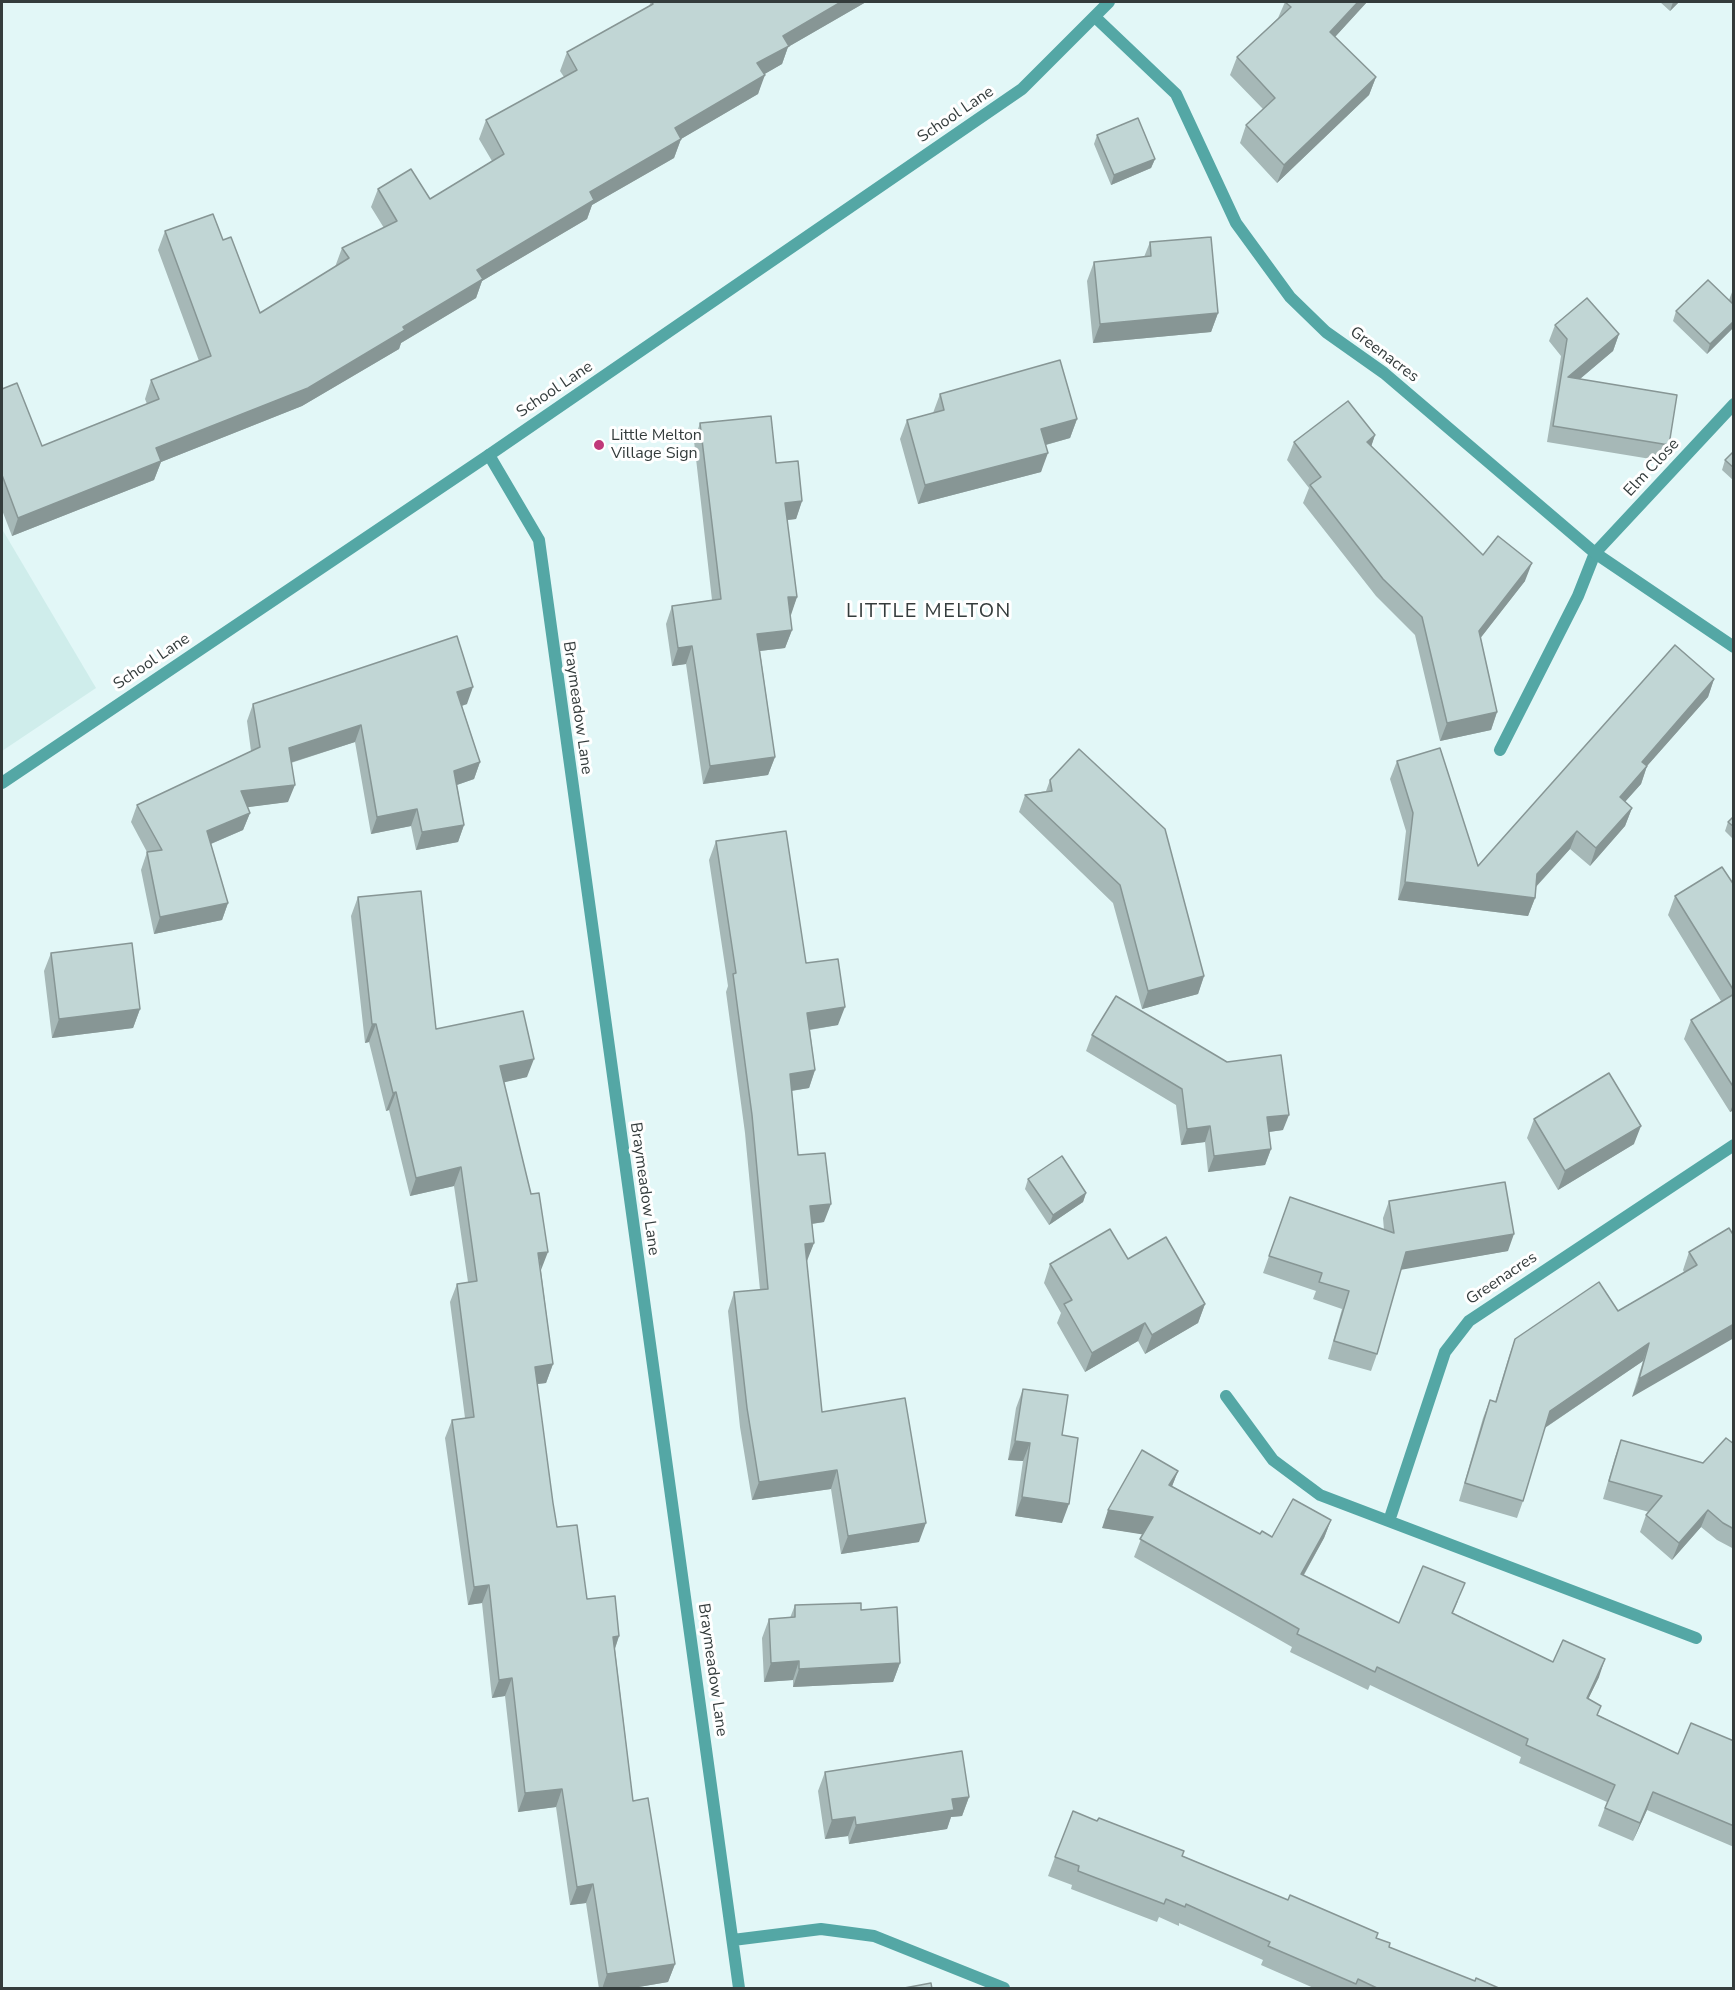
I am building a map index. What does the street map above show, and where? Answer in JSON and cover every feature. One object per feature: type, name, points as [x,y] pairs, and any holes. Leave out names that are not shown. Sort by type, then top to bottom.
[{"type":"street","name":"School Lane","points":[[2,783],[489,455],[1022,89],[1109,2]]},
{"type":"street","name":"Greenacres","points":[[1095,17],[1176,94],[1236,223],[1290,297],[1326,332],[1384,373],[1595,553],[1734,647]]},
{"type":"street","name":"Elm Close","points":[[1595,553],[1734,404]]},
{"type":"street","name":"Braymeadow Lane","points":[[489,455],[539,540],[739,1989]]},
{"type":"street","points":[[1500,750],[1578,596],[1595,553]]},
{"type":"street","name":"Greenacres","points":[[1389,1521],[1444,1352],[1469,1321],[1734,1146]]},
{"type":"street","points":[[1226,1396],[1273,1460],[1320,1495],[1696,1638]]},
{"type":"street","points":[[733,1940],[821,1929],[874,1936],[1004,1989]]},
{"type":"shaded area","points":[[2,529],[96,688],[2,751]]},
{"type":"building","points":[[652,2],[841,2],[783,36],[789,46],[757,63],[765,75],[675,128],[681,139],[590,192],[594,200],[477,270],[483,279],[403,327],[405,330],[308,388],[156,448],[161,461],[18,518],[2,475],[2,389],[17,383],[42,446],[159,399],[151,380],[211,356],[165,231],[213,214],[223,240],[231,237],[260,313],[349,258],[342,248],[397,221],[378,189],[411,169],[430,199],[504,154],[486,120],[577,70],[567,52],[653,4]]},
{"type":"building","points":[[1285,2],[1358,2],[1330,32],[1376,77],[1284,165],[1246,125],[1275,98],[1237,57],[1291,7]]},
{"type":"building","points":[[1138,118],[1155,159],[1114,175],[1097,135]]},
{"type":"building","points":[[1211,237],[1218,313],[1100,324],[1094,262],[1151,256],[1150,242]]},
{"type":"building","points":[[1708,280],[1734,305],[1734,321],[1710,344],[1676,311]]},
{"type":"building","points":[[1587,298],[1619,334],[1568,377],[1677,395],[1669,445],[1553,426],[1567,339],[1555,325]]},
{"type":"building","points":[[1060,360],[1077,419],[1041,429],[1048,453],[925,485],[907,420],[944,410],[940,394]]},
{"type":"building","points":[[1348,401],[1375,435],[1367,442],[1483,555],[1498,536],[1532,563],[1479,631],[1497,712],[1447,723],[1422,617],[1383,579],[1310,485],[1321,477],[1294,442]]},
{"type":"building","points":[[771,416],[776,463],[798,461],[802,501],[785,503],[797,597],[788,597],[792,630],[757,634],[775,757],[710,766],[692,646],[678,648],[672,606],[721,599],[700,423]]},
{"type":"building","points":[[1734,451],[1734,468],[1725,460]]},
{"type":"building","points":[[457,636],[473,687],[457,692],[480,762],[454,771],[464,825],[422,832],[417,809],[377,817],[361,725],[289,748],[295,785],[241,791],[250,813],[207,831],[228,903],[160,917],[147,852],[162,850],[137,805],[260,747],[253,704]]},
{"type":"building","points":[[1675,645],[1714,679],[1642,762],[1647,766],[1620,797],[1632,808],[1596,848],[1577,831],[1537,874],[1535,898],[1405,882],[1413,813],[1397,761],[1440,748],[1478,866]]},
{"type":"building","points":[[1079,749],[1165,829],[1204,976],[1148,991],[1120,885],[1025,795],[1052,791],[1050,780]]},
{"type":"building","points":[[1734,816],[1734,827],[1728,822]]},
{"type":"building","points":[[786,831],[806,963],[838,959],[845,1007],[807,1013],[815,1070],[790,1074],[798,1155],[825,1153],[831,1204],[810,1206],[814,1243],[805,1244],[822,1412],[905,1398],[926,1523],[848,1536],[837,1470],[759,1482],[747,1408],[734,1292],[768,1289],[752,1115],[733,974],[736,973],[716,841]]},
{"type":"building","points":[[1722,867],[1734,885],[1734,991],[1675,896]]},
{"type":"building","points":[[421,891],[436,1029],[523,1011],[534,1059],[500,1066],[531,1194],[539,1193],[548,1252],[538,1253],[553,1364],[535,1367],[553,1503],[557,1527],[577,1525],[587,1599],[615,1596],[619,1636],[613,1637],[633,1801],[648,1798],[675,1964],[607,1974],[593,1884],[577,1887],[562,1789],[525,1793],[512,1678],[499,1680],[489,1585],[474,1587],[452,1420],[474,1417],[457,1284],[477,1281],[461,1167],[416,1178],[396,1092],[393,1093],[376,1024],[372,1024],[358,897]]},
{"type":"building","points":[[132,943],[140,1009],[59,1019],[51,953]]},
{"type":"building","points":[[1734,994],[1734,1088],[1691,1020]]},
{"type":"building","points":[[1116,996],[1227,1062],[1281,1055],[1289,1115],[1267,1117],[1271,1149],[1214,1156],[1210,1126],[1187,1129],[1182,1089],[1092,1035]]},
{"type":"building","points":[[1609,1073],[1641,1126],[1565,1171],[1534,1119]]},
{"type":"building","points":[[1062,1156],[1086,1193],[1053,1215],[1028,1179]]},
{"type":"building","points":[[1505,1182],[1514,1234],[1406,1252],[1377,1354],[1334,1341],[1349,1291],[1319,1282],[1322,1273],[1269,1256],[1290,1197],[1394,1233],[1389,1201]]},
{"type":"building","points":[[1729,1228],[1734,1236],[1734,1324],[1639,1379],[1649,1343],[1550,1411],[1523,1501],[1465,1483],[1490,1400],[1496,1402],[1515,1339],[1599,1282],[1618,1311],[1697,1265],[1689,1252]]},
{"type":"building","points":[[1110,1229],[1128,1259],[1166,1237],[1205,1304],[1152,1335],[1145,1323],[1092,1353],[1064,1304],[1072,1300],[1050,1264]]},
{"type":"building","points":[[1023,1389],[1068,1395],[1062,1435],[1078,1438],[1069,1504],[1022,1497],[1030,1443],[1015,1441]]},
{"type":"building","points":[[1726,1438],[1734,1444],[1734,1529],[1708,1510],[1679,1543],[1646,1515],[1662,1496],[1609,1481],[1621,1440],[1703,1463]]},
{"type":"building","points":[[1142,1450],[1178,1471],[1169,1485],[1260,1534],[1262,1531],[1272,1537],[1293,1499],[1331,1520],[1301,1574],[1399,1623],[1423,1566],[1465,1583],[1452,1613],[1553,1662],[1563,1640],[1605,1659],[1587,1698],[1601,1706],[1597,1715],[1678,1754],[1691,1723],[1734,1741],[1734,1826],[1653,1792],[1640,1823],[1605,1808],[1615,1785],[1526,1745],[1528,1739],[1377,1667],[1375,1672],[1297,1634],[1299,1629],[1140,1539],[1153,1517],[1108,1510]]},
{"type":"building","points":[[861,1603],[861,1610],[897,1607],[900,1663],[799,1669],[799,1661],[771,1663],[769,1619],[795,1617],[795,1605]]},
{"type":"building","points":[[962,1751],[969,1797],[952,1799],[954,1810],[856,1825],[855,1817],[832,1820],[825,1772]]},
{"type":"building","points":[[1073,1811],[1097,1821],[1099,1818],[1184,1851],[1182,1856],[1288,1900],[1290,1895],[1378,1933],[1376,1938],[1390,1943],[1389,1947],[1501,1989],[1379,1989],[1358,1979],[1356,1984],[1268,1946],[1270,1942],[1186,1904],[1185,1907],[1166,1899],[1164,1904],[1078,1871],[1079,1866],[1055,1857]]},
{"type":"building","points":[[931,1983],[932,1989],[899,1989]]},
{"type":"place","name":"Little Melton Village Sign","points":[[599,445]]},
{"type":"district","name":"LITTLE MELTON","points":[[929,612]]}]
